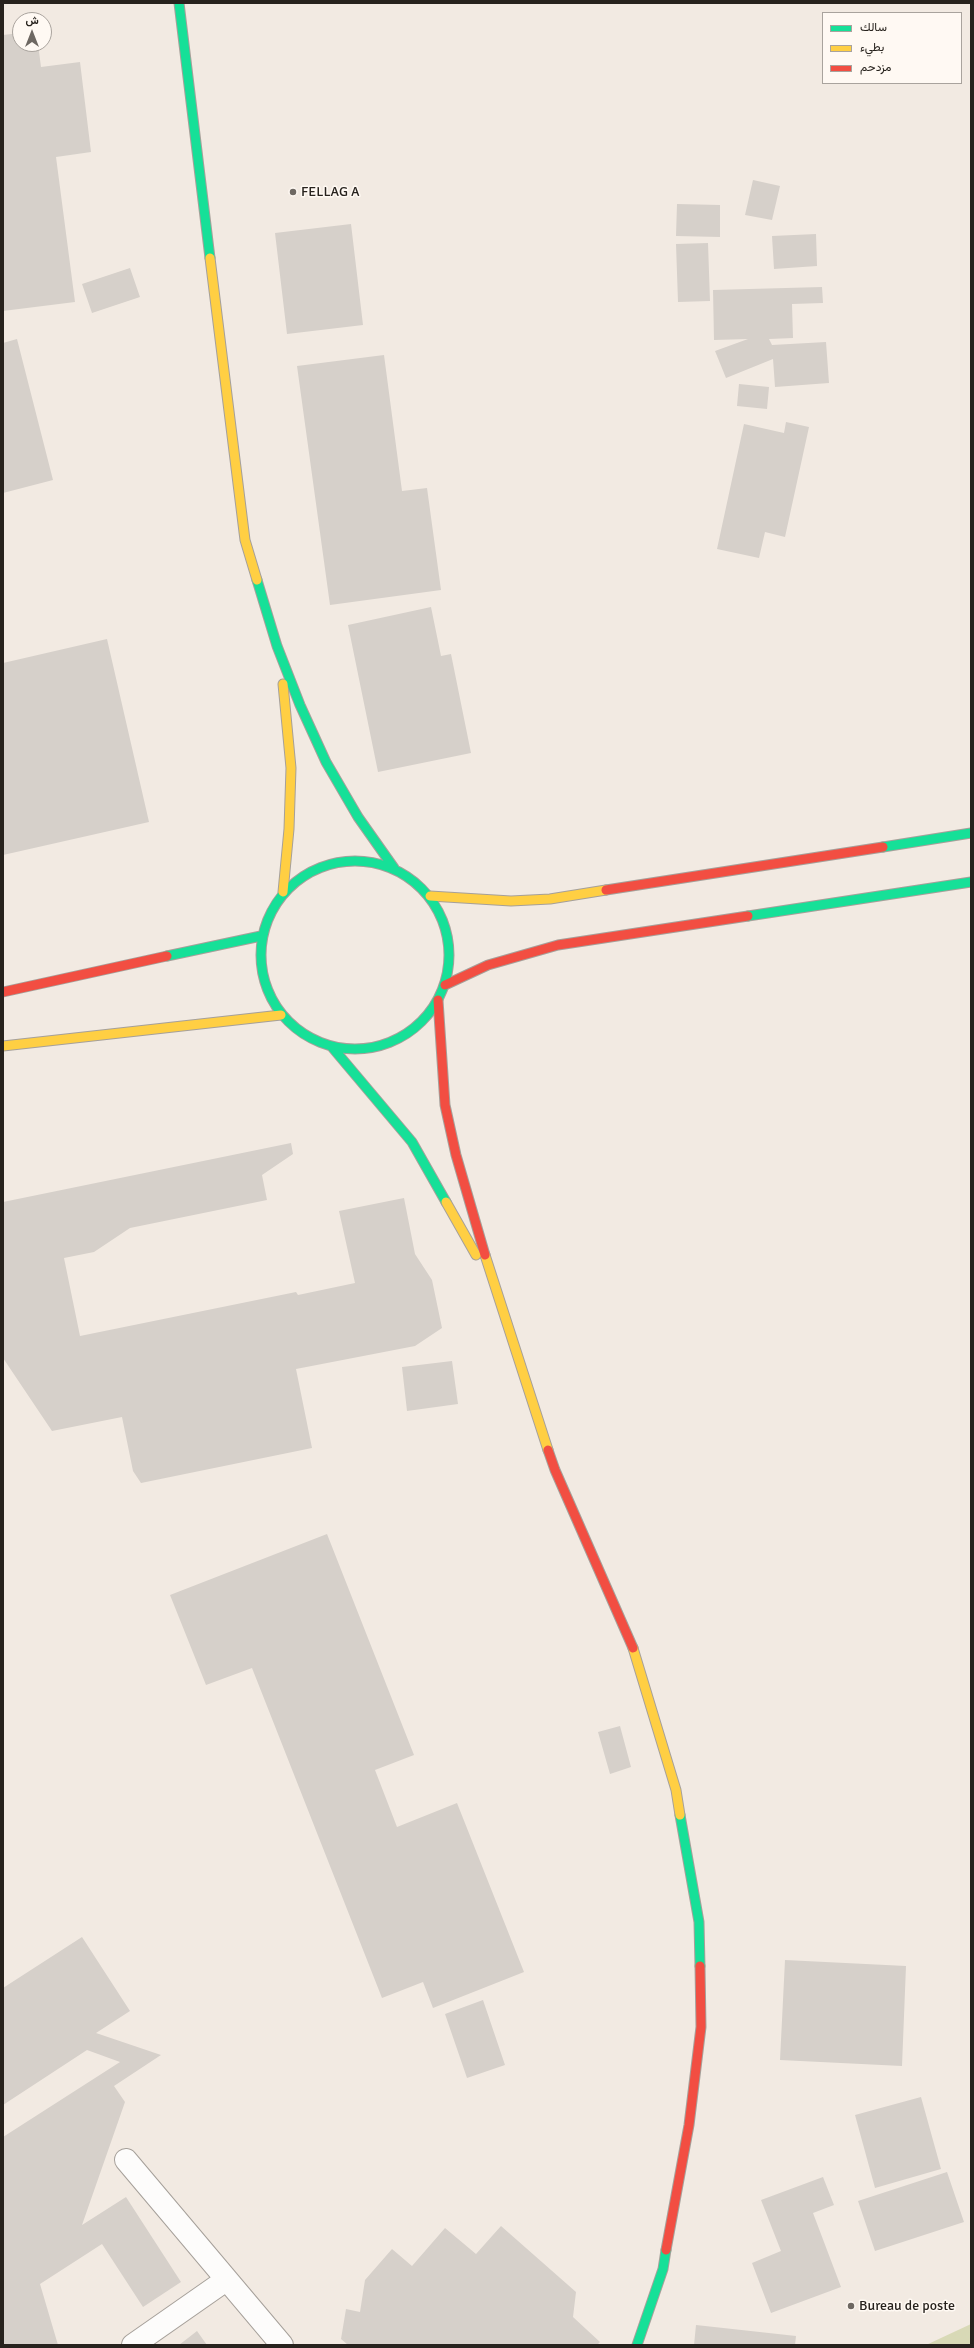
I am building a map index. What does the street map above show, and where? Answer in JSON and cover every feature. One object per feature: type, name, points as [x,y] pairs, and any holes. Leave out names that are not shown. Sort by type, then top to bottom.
[{"type":"main road","points":[[179,3],[245,540],[277,646],[300,705],[326,762],[358,817],[394,868]]},
{"type":"main road","points":[[277,646],[286,707],[291,768],[289,829],[284,892]]},
{"type":"main road","points":[[430,896],[510,901],[550,899],[971,833]]},
{"type":"main road","points":[[365,860],[394,868],[414,880],[430,896],[442,916],[448,939],[450,962],[446,985],[438,1000],[419,1025],[394,1041],[363,1050],[332,1047],[313,1040],[296,1030],[282,1015],[270,997],[262,978],[260,957],[261,936],[269,913],[284,892],[307,873],[335,862],[365,860]]},
{"type":"main road","points":[[446,985],[488,966],[558,945],[971,882]]},
{"type":"main road","points":[[3,992],[261,936]]},
{"type":"main road","points":[[438,1000],[445,1099],[449,1128],[495,1288],[555,1470],[629,1636],[676,1790],[699,1922],[701,2027],[689,2125],[663,2269],[637,2345]]},
{"type":"main road","points":[[3,1046],[282,1015]]},
{"type":"main road","points":[[332,1047],[394,1118],[412,1142],[495,1288]]},
{"type":"street","points":[[126,2160],[282,2345]]},
{"type":"street","points":[[132,2345],[226,2280]]},
{"type":"green space","points":[[971,2324],[971,2345],[926,2345]]},
{"type":"building","points":[[12,34],[12,52],[39,52],[41,67],[80,62],[91,152],[56,157],[75,302],[3,311],[3,35]]},
{"type":"building","points":[[753,180],[780,186],[772,220],[745,215]]},
{"type":"building","points":[[677,204],[720,205],[720,237],[676,236]]},
{"type":"building","points":[[351,224],[363,325],[287,334],[275,233]]},
{"type":"building","points":[[816,234],[817,266],[774,269],[772,236]]},
{"type":"building","points":[[708,243],[710,301],[678,302],[676,244]]},
{"type":"building","points":[[130,268],[140,297],[92,313],[82,284]]},
{"type":"building","points":[[822,287],[823,303],[792,304],[793,338],[769,339],[772,345],[826,342],[829,383],[775,387],[773,359],[726,378],[715,351],[748,339],[714,340],[713,290]]},
{"type":"building","points":[[17,339],[53,480],[3,493],[3,343]]},
{"type":"building","points":[[384,355],[402,491],[427,488],[441,590],[330,605],[297,366]]},
{"type":"building","points":[[739,384],[769,387],[767,409],[737,406]]},
{"type":"building","points":[[786,422],[809,427],[785,537],[765,532],[759,558],[717,549],[744,424],[784,433]]},
{"type":"building","points":[[431,607],[441,656],[451,654],[471,753],[378,772],[348,625]]},
{"type":"building","points":[[107,639],[149,822],[3,855],[3,663]]},
{"type":"building","points":[[291,1143],[293,1154],[262,1175],[267,1200],[130,1228],[94,1252],[64,1258],[80,1336],[296,1292],[298,1295],[355,1283],[339,1211],[404,1198],[415,1254],[432,1280],[442,1328],[415,1346],[296,1369],[312,1448],[141,1483],[133,1471],[122,1417],[52,1431],[3,1358],[3,1202]]},
{"type":"building","points":[[452,1361],[458,1404],[407,1411],[402,1367]]},
{"type":"building","points":[[327,1534],[414,1755],[375,1770],[397,1827],[457,1803],[524,1972],[433,2008],[423,1982],[382,1998],[252,1668],[206,1685],[170,1595]]},
{"type":"building","points":[[620,1726],[631,1767],[610,1774],[598,1732]]},
{"type":"building","points":[[82,1937],[130,2011],[96,2033],[161,2055],[114,2086],[125,2102],[82,2225],[126,2197],[181,2282],[143,2307],[102,2244],[40,2284],[58,2345],[3,2345],[3,2137],[120,2062],[87,2050],[3,2105],[3,1988]]},
{"type":"building","points":[[785,1960],[906,1966],[902,2066],[780,2060]]},
{"type":"building","points":[[483,2000],[505,2065],[467,2078],[445,2014]]},
{"type":"building","points":[[921,2097],[941,2169],[875,2188],[855,2115]]},
{"type":"building","points":[[947,2172],[964,2222],[875,2251],[858,2201]]},
{"type":"building","points":[[823,2177],[834,2205],[813,2213],[841,2287],[771,2313],[752,2263],[781,2251],[761,2200]]},
{"type":"building","points":[[501,2226],[576,2292],[573,2317],[600,2342],[597,2345],[348,2345],[341,2339],[346,2309],[360,2312],[365,2280],[392,2249],[412,2266],[445,2228],[476,2254]]},
{"type":"building","points":[[696,2325],[796,2336],[795,2345],[694,2345]]},
{"type":"building","points":[[197,2331],[207,2345],[179,2345]]},
{"type":"traffic: fast","points":[[179,3],[210,258]]},
{"type":"traffic: fast","points":[[257,580],[277,646],[300,705],[326,762],[358,817],[394,868]]},
{"type":"traffic: fast","points":[[883,847],[971,833]]},
{"type":"traffic: fast","points":[[364,861],[373,862],[400,872],[422,888],[434,903],[442,919],[448,937],[449,955],[448,973],[442,991],[434,1007],[422,1022],[407,1034],[391,1042],[373,1048],[346,1049],[337,1048],[310,1038],[295,1028],[282,1015],[272,1000],[262,973],[261,946],[262,937],[272,910],[282,895],[295,882],[310,872],[337,862],[364,861]]},
{"type":"traffic: fast","points":[[748,916],[971,882]]},
{"type":"traffic: fast","points":[[167,956],[261,936]]},
{"type":"traffic: fast","points":[[332,1047],[412,1142],[446,1202]]},
{"type":"traffic: fast","points":[[680,1815],[699,1922],[700,1966]]},
{"type":"traffic: fast","points":[[637,2345],[663,2269],[666,2250]]},
{"type":"traffic: slow","points":[[210,258],[245,540],[257,580]]},
{"type":"traffic: slow","points":[[283,684],[291,768],[289,829],[283,892]]},
{"type":"traffic: slow","points":[[430,896],[511,901],[550,899],[606,890]]},
{"type":"traffic: slow","points":[[3,1046],[281,1015]]},
{"type":"traffic: slow","points":[[446,1202],[476,1255]]},
{"type":"traffic: slow","points":[[485,1255],[548,1450]]},
{"type":"traffic: slow","points":[[633,1648],[676,1790],[680,1815]]},
{"type":"traffic: jam","points":[[606,890],[883,847]]},
{"type":"traffic: jam","points":[[445,985],[488,965],[558,945],[748,916]]},
{"type":"traffic: jam","points":[[3,992],[167,956]]},
{"type":"traffic: jam","points":[[438,1000],[445,1105],[456,1155],[485,1255]]},
{"type":"traffic: jam","points":[[548,1450],[555,1470],[633,1648]]},
{"type":"traffic: jam","points":[[666,2250],[689,2125],[701,2027],[700,1966]]},
{"type":"place","name":"FELLAG A","points":[[293,192]]},
{"type":"place","name":"Bureau de poste","points":[[851,2306]]}]
